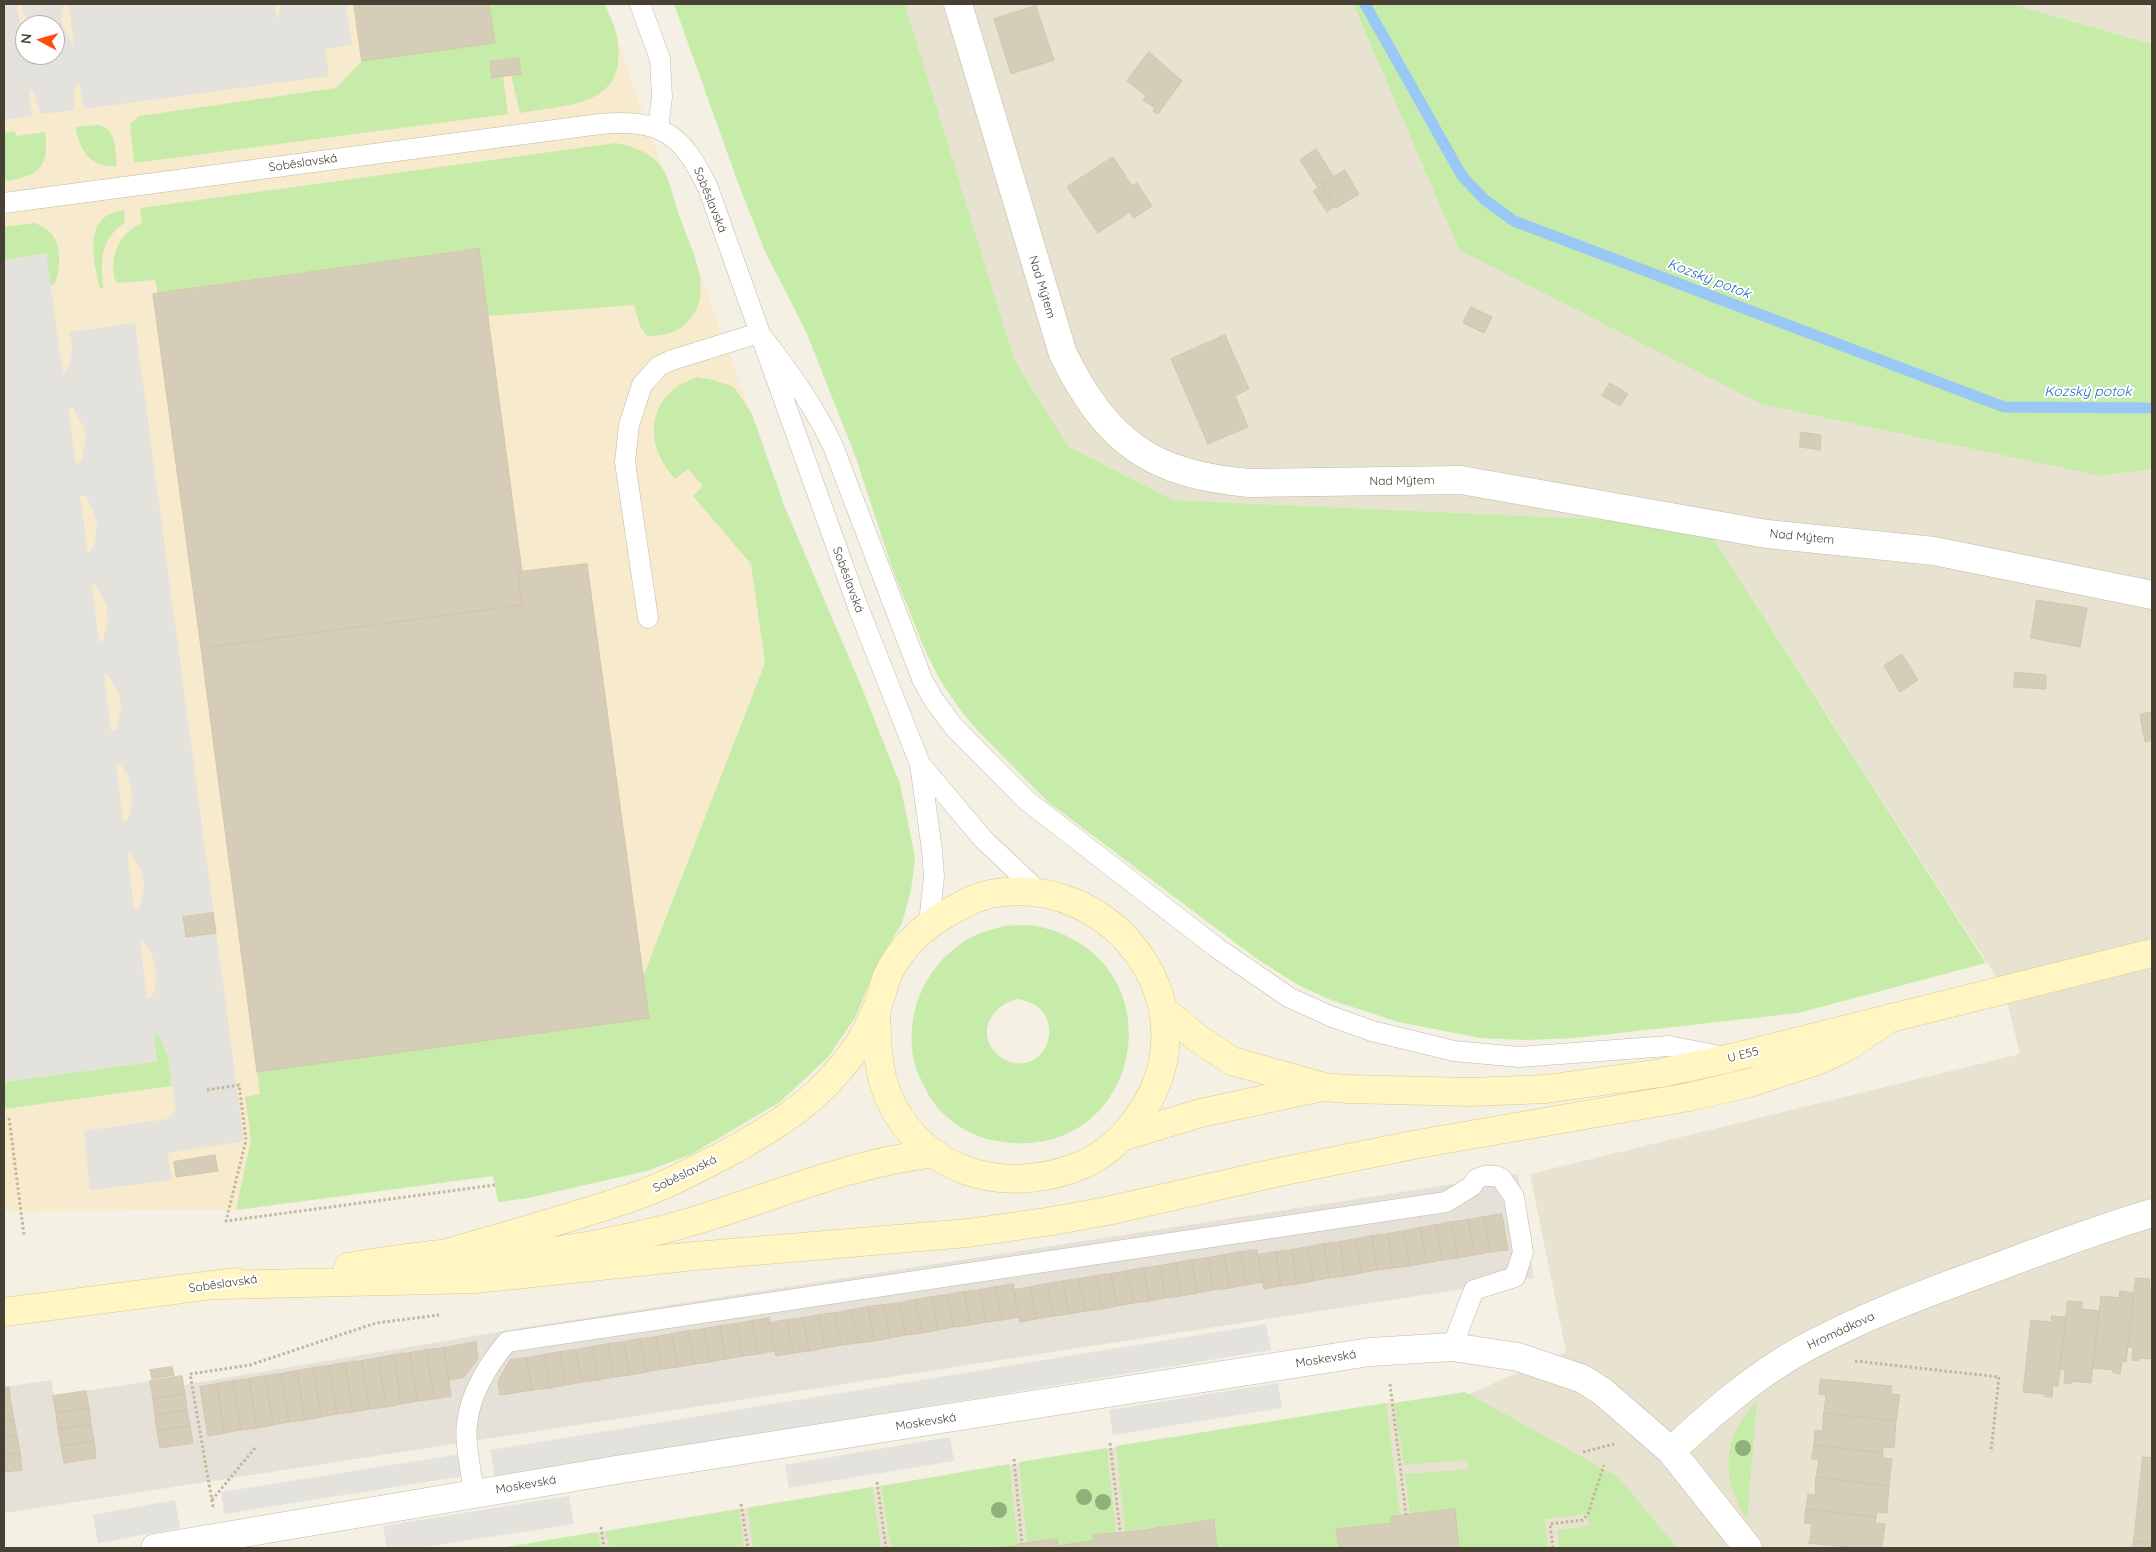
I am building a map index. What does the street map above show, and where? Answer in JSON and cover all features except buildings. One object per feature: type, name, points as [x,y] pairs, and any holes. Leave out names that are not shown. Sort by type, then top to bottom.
[{"type":"main road","name":"Soběslavská","points":[[442,1254],[650,1191],[742,1145],[783,1120],[808,1101],[830,1080],[850,1056],[876,1012],[888,976],[907,944],[929,923],[968,901],[986,895],[1038,891],[1065,899],[1090,910],[1113,927],[1138,951],[1148,967],[1164,1010],[1163,1057],[1151,1098],[1124,1136],[1099,1157],[1072,1169],[1030,1179],[1007,1180],[984,1177],[964,1170],[934,1153],[916,1137],[902,1119],[889,1097],[882,1076],[877,1046],[876,1012]]},
{"type":"main road","name":"U E55","points":[[1324,1087],[1402,1091],[1546,1089],[1661,1073],[1731,1058],[2152,953]]},
{"type":"main road","points":[[1164,1010],[1196,1037],[1232,1061],[1324,1087]]},
{"type":"main road","points":[[218,1285],[476,1279],[694,1256],[968,1232],[1052,1221],[1107,1212],[1279,1172],[1418,1144],[1689,1097],[1749,1083],[1824,1058],[1845,1048],[1890,1018]]},
{"type":"main road","points":[[1124,1136],[1201,1112],[1324,1087]]},
{"type":"main road","name":"Soběslavská","points":[[4,1312],[442,1254],[527,1253],[566,1249],[641,1235],[708,1217],[847,1170],[895,1158],[934,1153]]},
{"type":"street","name":"Nad Mýtem","points":[[958,4],[1063,354],[1078,385],[1099,416],[1118,435],[1142,454],[1165,466],[1220,481],[1249,484],[1460,480],[1767,534],[1934,551],[2152,595]]},
{"type":"street","name":"Hromádkova","points":[[1671,1451],[1726,1403],[1802,1350],[1915,1297],[2101,1228],[2152,1213]]},
{"type":"street","name":"Moskevská","points":[[156,1548],[474,1494],[1370,1352],[1452,1347],[1518,1357],[1582,1379],[1603,1392],[1671,1451]]},
{"type":"street","points":[[1671,1451],[1748,1548]]},
{"type":"lane","points":[[640,4],[660,59],[662,97],[658,128]]},
{"type":"lane","name":"Soběslavská","points":[[4,203],[600,124],[641,123],[658,128],[674,138],[697,165],[708,188],[858,608],[920,764],[934,877],[929,923]]},
{"type":"lane","points":[[648,618],[625,462],[629,425],[639,392],[650,374],[672,360],[759,333],[803,390],[819,417],[833,446],[922,679],[933,699],[953,726],[1026,800],[1217,948],[1290,998],[1330,1016],[1415,1043],[1454,1051],[1519,1057],[1669,1046],[1731,1058]]},
{"type":"lane","name":"Soběslavská","points":[[920,764],[983,839],[1038,891]]},
{"type":"lane","points":[[474,1494],[466,1426],[476,1391],[489,1364],[507,1342],[1446,1202],[1472,1186],[1476,1179],[1484,1176],[1496,1176],[1502,1179],[1514,1197],[1522,1252],[1515,1277],[1474,1290],[1452,1347]]},
{"type":"path","points":[[208,1090],[240,1086],[246,1140],[226,1222],[495,1185]]},
{"type":"path","points":[[9,1118],[24,1235]]},
{"type":"path","points":[[214,1515],[190,1374],[250,1365],[376,1323],[443,1314]]},
{"type":"path","points":[[1847,1360],[1999,1377],[1991,1452]]},
{"type":"path","points":[[1390,1382],[1406,1515]]},
{"type":"path","points":[[1110,1443],[1120,1531]]},
{"type":"path","points":[[212,1501],[255,1448]]},
{"type":"path","points":[[1014,1459],[1022,1544]]},
{"type":"path","points":[[1553,1548],[1550,1524],[1583,1520],[1588,1514],[1604,1465]]},
{"type":"path","points":[[877,1482],[886,1548]]},
{"type":"path","points":[[741,1504],[748,1548]]},
{"type":"path","points":[[601,1527],[604,1548]]},
{"type":"shaded area","points":[[4,4],[605,4],[662,168],[784,505],[889,834],[494,1176],[236,1210],[4,1211]]},
{"type":"shaded area","points":[[4,4],[17,4],[19,15],[15,15],[15,65],[65,65],[65,30],[74,48],[69,4],[274,4],[278,20],[281,4],[346,4],[352,45],[325,49],[329,76],[84,109],[79,82],[75,86],[74,110],[41,114],[34,92],[29,89],[32,116],[4,120]]},
{"type":"shaded area","points":[[21,4],[63,4],[62,15],[25,15]]},
{"type":"shaded area","points":[[905,4],[1353,4],[1459,250],[2101,476],[2152,469],[2152,1548],[500,1548],[1386,1403],[1462,1397],[1566,1352],[1530,1174],[2020,1054],[2004,989],[1704,524],[1173,500],[1068,446],[1014,359]]},
{"type":"shaded area","points":[[2012,4],[2152,4],[2152,44]]},
{"type":"shaded area","points":[[46,253],[63,374],[66,373],[71,359],[72,346],[69,332],[135,323],[244,1141],[168,1153],[172,1180],[90,1190],[84,1131],[167,1119],[176,1111],[168,1057],[160,1038],[154,1032],[157,1061],[4,1082],[4,260]],"holes":[[[72,407],[84,427],[83,456],[79,463],[76,464],[68,408]],[[85,495],[97,524],[94,545],[91,552],[88,553],[80,496]],[[92,585],[96,585],[107,605],[108,619],[103,641],[99,642]],[[104,674],[108,674],[119,694],[121,709],[116,730],[111,731]],[[116,764],[120,764],[128,776],[133,798],[127,820],[123,821]],[[127,853],[131,853],[142,873],[144,887],[139,909],[134,910]],[[144,942],[152,954],[157,977],[154,992],[151,998],[147,999],[140,943]]]},
{"type":"shaded area","points":[[1518,1174],[1534,1278],[4,1513],[4,1387],[51,1380],[54,1396],[182,1376],[184,1385],[527,1327]]},
{"type":"shaded area","points":[[1266,1324],[1271,1350],[495,1477],[490,1450]]},
{"type":"shaded area","points":[[1278,1383],[1282,1408],[1113,1435],[1109,1410]]},
{"type":"shaded area","points":[[950,1437],[954,1461],[789,1488],[785,1465]]},
{"type":"shaded area","points":[[461,1454],[464,1476],[224,1514],[221,1492]]},
{"type":"shaded area","points":[[569,1496],[574,1524],[418,1548],[387,1548],[383,1526]]},
{"type":"shaded area","points":[[175,1500],[180,1528],[98,1543],[93,1515]]},
{"type":"green space","points":[[489,4],[605,4],[617,37],[618,60],[614,77],[605,89],[592,98],[558,107],[520,113],[511,75],[521,74],[519,58],[491,62],[492,78],[503,77],[508,114],[134,163],[130,124],[139,116],[336,88],[362,61],[494,43]]},
{"type":"green space","points":[[674,4],[905,4],[1014,359],[1068,446],[1173,500],[1704,524],[1986,963],[1798,1013],[1575,1038],[1526,1040],[1480,1038],[1398,1022],[1331,1000],[1300,986],[1257,959],[1048,802],[977,730],[942,683],[927,655],[892,568],[856,458],[807,334],[764,249],[737,180]]},
{"type":"green space","points":[[1353,4],[2012,4],[2152,44],[2152,469],[2101,476],[1761,404],[1459,250]]},
{"type":"green space","points":[[97,125],[104,127],[112,135],[117,166],[108,166],[93,161],[80,144],[76,127]]},
{"type":"green space","points":[[15,131],[16,136],[45,132],[45,155],[39,169],[33,173],[25,177],[4,181],[4,133]]},
{"type":"green space","points":[[616,143],[636,148],[653,158],[662,168],[698,269],[701,294],[698,307],[682,327],[671,333],[647,336],[640,326],[634,305],[488,316],[479,249],[158,293],[155,280],[116,283],[113,265],[114,256],[121,240],[134,227],[142,223],[140,208]]},
{"type":"green space","points":[[124,210],[125,222],[110,237],[106,244],[102,259],[103,288],[100,289],[94,253],[96,230],[101,220],[110,214]]},
{"type":"green space","points":[[34,223],[50,233],[58,247],[58,274],[55,283],[51,286],[46,254],[4,260],[4,227]]},
{"type":"green space","points":[[697,377],[734,387],[752,414],[784,505],[862,688],[900,784],[915,857],[911,890],[902,923],[876,967],[856,1016],[829,1056],[780,1102],[690,1155],[647,1171],[528,1198],[498,1202],[493,1176],[236,1210],[251,1139],[245,1097],[260,1094],[257,1072],[648,1018],[643,977],[765,663],[751,564],[693,496],[703,486],[688,469],[675,479],[660,457],[656,445],[654,433],[658,409],[665,398],[676,387]]},
{"type":"green space","points":[[1003,926],[1041,927],[1086,947],[1114,979],[1128,1017],[1127,1057],[1112,1094],[1085,1123],[1046,1141],[997,1141],[986,1139],[965,1130],[946,1117],[931,1099],[914,1062],[912,1026],[915,1008],[929,976],[940,962],[968,939]],"holes":[[[1017,999],[1033,1004],[1044,1013],[1049,1025],[1049,1038],[1044,1049],[1036,1058],[1024,1063],[1007,1061],[996,1053],[990,1045],[987,1037],[989,1022],[1003,1005]]]},
{"type":"green space","points":[[153,1032],[159,1036],[166,1048],[172,1086],[4,1109],[4,1082],[157,1061]]},
{"type":"green space","points":[[1465,1392],[1618,1477],[1677,1548],[1559,1548],[1557,1530],[1589,1526],[1587,1514],[1545,1519],[1548,1548],[1459,1548],[1455,1509],[1410,1514],[1405,1474],[1468,1469],[1467,1460],[1404,1465],[1394,1403]]},
{"type":"green space","points":[[1757,1401],[1747,1519],[1732,1489],[1729,1458],[1731,1443],[1737,1429],[1745,1414]]},
{"type":"green space","points":[[1386,1403],[1400,1515],[1391,1517],[1391,1523],[1337,1529],[1339,1548],[1217,1548],[1213,1520],[1125,1531],[1116,1446]]},
{"type":"green space","points":[[1107,1448],[1116,1532],[1094,1535],[1094,1541],[1058,1546],[1057,1539],[1027,1543],[1019,1462]]},
{"type":"green space","points":[[1009,1464],[1018,1544],[1016,1546],[891,1548],[881,1486]]},
{"type":"green space","points":[[872,1487],[881,1548],[753,1548],[748,1508]]},
{"type":"green space","points":[[739,1509],[744,1548],[609,1548],[606,1531]]},
{"type":"green space","points":[[598,1532],[601,1548],[500,1548]]},
{"type":"waterway","name":"Kozský potok","points":[[1365,4],[1462,176],[1485,200],[1514,221],[2004,407],[2152,408]]}]
